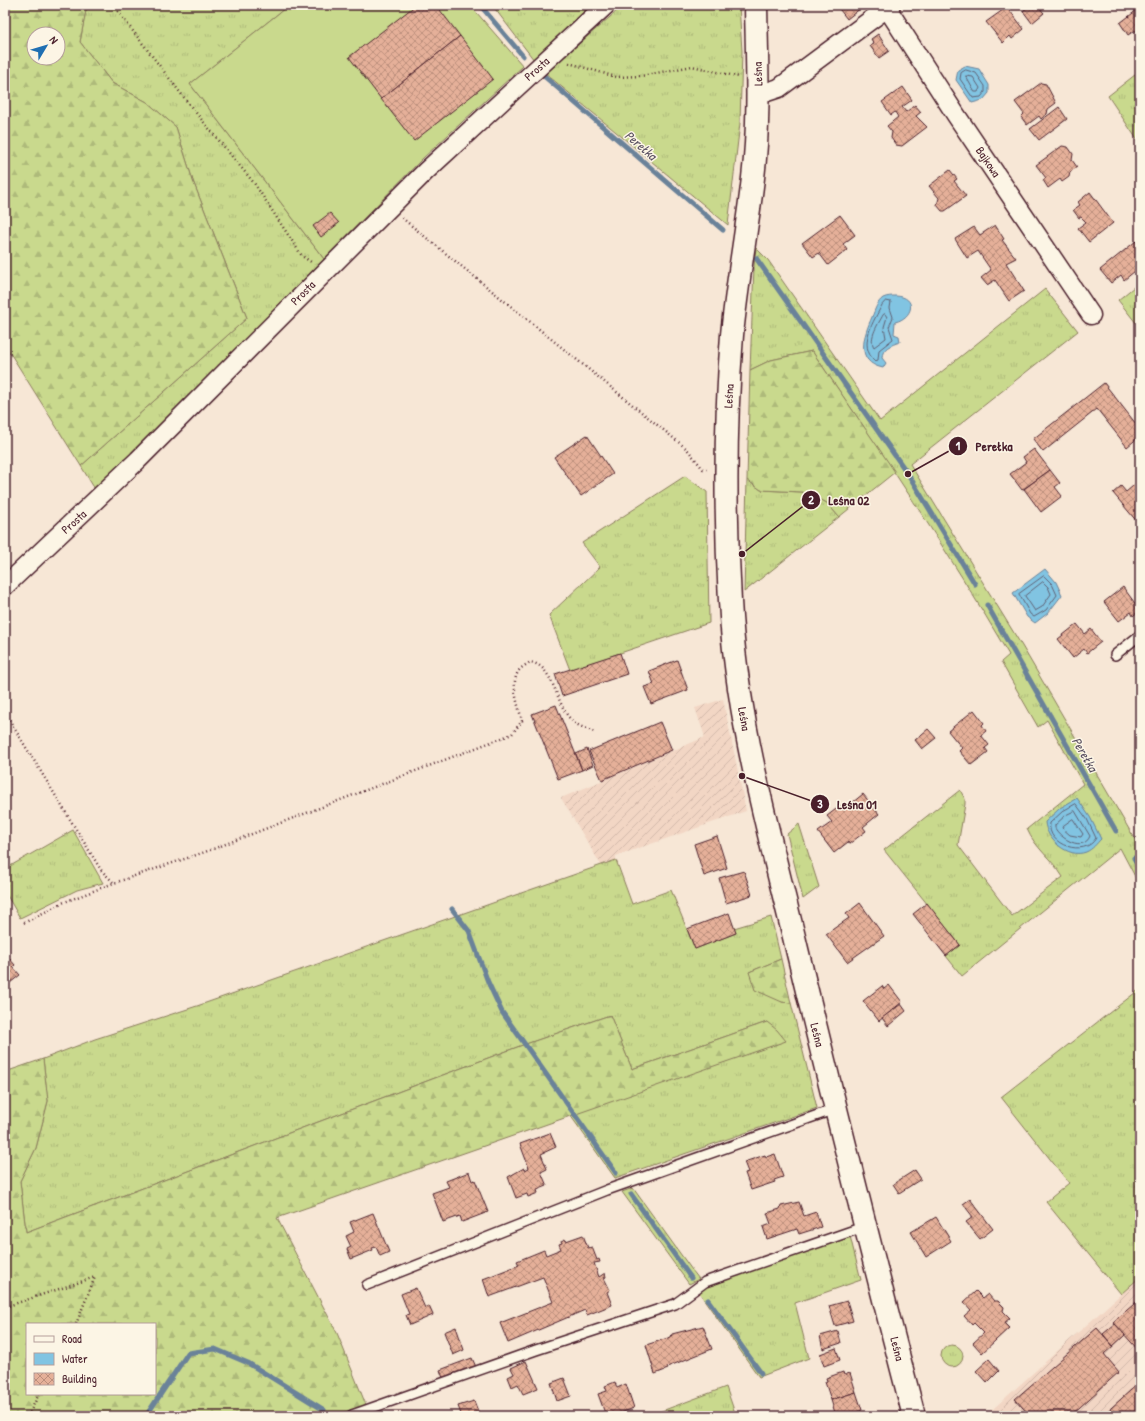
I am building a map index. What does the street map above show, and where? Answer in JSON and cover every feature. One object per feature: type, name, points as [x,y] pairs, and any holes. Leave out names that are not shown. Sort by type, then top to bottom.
[{"type":"street","name":"Prosta","points":[[5,586],[88,510],[426,171],[606,5]]},
{"type":"street","name":"Leśna","points":[[756,5],[751,87],[753,179],[741,255],[732,335],[728,405],[728,538],[730,605],[738,684],[752,763],[835,1109],[914,1416]]},
{"type":"street","points":[[751,87],[779,88],[889,6]]},
{"type":"street","name":"Bajkowa","points":[[889,6],[956,115],[1091,315]]},
{"type":"lane","points":[[1115,655],[1140,635]]},
{"type":"lane","points":[[367,1285],[607,1190],[835,1109]]},
{"type":"lane","points":[[352,1415],[536,1350],[675,1304],[705,1282],[866,1226]]},
{"type":"path","points":[[113,5],[192,108],[254,183],[302,256],[324,272]]},
{"type":"path","points":[[542,64],[549,65],[558,60],[616,78],[641,76],[692,66],[732,74],[751,87]]},
{"type":"path","points":[[389,207],[687,449],[695,462],[703,469],[709,470]]},
{"type":"path","points":[[24,923],[62,903],[114,883],[205,852],[512,734],[522,721],[515,680],[518,671],[530,662],[539,663],[547,673],[564,708],[574,722],[594,732]]},
{"type":"path","points":[[5,713],[102,870],[114,883]]},
{"type":"path","points":[[5,1307],[95,1277],[76,1323]]},
{"type":"path","points":[[28,1416],[38,1395]]},
{"type":"shaded area","points":[[723,699],[746,811],[616,856],[616,860],[601,865],[561,798],[705,737],[695,708]]},
{"type":"shaded area","points":[[1140,1277],[1140,1416],[985,1416],[1121,1294]]},
{"type":"green space","points":[[5,5],[84,5],[86,10],[80,42],[112,83],[147,102],[176,127],[193,181],[247,318],[81,466],[5,345]]},
{"type":"green space","points":[[84,5],[289,5],[190,84],[324,259],[96,491],[81,466],[247,318],[193,181],[176,127],[147,102],[112,83],[80,42],[86,10]]},
{"type":"green space","points":[[289,5],[470,5],[523,66],[423,158],[324,259],[190,84]]},
{"type":"green space","points":[[492,5],[591,5],[534,60]]},
{"type":"green space","points":[[624,5],[739,5],[742,51],[740,123],[728,225],[545,73]]},
{"type":"green space","points":[[1140,71],[1140,144],[1108,96]]},
{"type":"green space","points":[[756,248],[768,260],[880,421],[1045,289],[1078,331],[910,464],[1022,646],[1140,848],[1140,886],[1120,848],[962,976],[946,956],[960,945],[884,850],[960,790],[965,799],[965,804],[958,845],[1012,916],[1063,877],[1034,842],[1027,829],[1083,784],[1047,720],[1038,727],[1001,662],[1009,655],[986,616],[914,502],[812,351],[771,360],[750,370]]},
{"type":"green space","points":[[1140,282],[1140,328],[1118,300]]},
{"type":"green space","points":[[812,351],[895,472],[839,517],[827,503],[816,497],[802,492],[761,490],[747,480],[750,370],[771,360]]},
{"type":"green space","points":[[685,476],[707,492],[709,623],[570,670],[549,615],[600,567],[582,543]]},
{"type":"green space","points":[[747,480],[761,490],[802,492],[816,497],[827,503],[839,517],[744,592]]},
{"type":"green space","points":[[799,824],[819,887],[803,899],[787,834]]},
{"type":"green space","points":[[73,830],[103,883],[77,890],[20,918],[5,892],[5,869]]},
{"type":"green space","points":[[616,860],[632,904],[671,890],[695,949],[736,933],[734,928],[771,917],[781,959],[749,972],[782,1002],[791,1003],[817,1108],[615,1178],[570,1115],[785,1041],[767,1022],[632,1069],[610,1015],[520,1046],[26,1232],[20,1181],[36,1148],[48,1101],[43,1059],[95,1039],[197,1006]]},
{"type":"green space","points":[[781,959],[791,1003],[782,1002],[755,990],[749,972]]},
{"type":"green space","points":[[1140,989],[1140,1277],[1121,1294],[1046,1202],[1069,1183],[1001,1097]]},
{"type":"green space","points":[[610,1015],[632,1069],[767,1022],[777,1030],[786,1041],[277,1218],[337,1333],[366,1405],[333,1416],[5,1416],[5,1072],[43,1059],[48,1101],[36,1148],[20,1181],[26,1232],[520,1046]]},
{"type":"green space","points":[[633,1188],[699,1279],[689,1284],[622,1192]]},
{"type":"green space","points":[[850,1236],[861,1280],[795,1303],[809,1358],[759,1377],[698,1291],[704,1287]]},
{"type":"green space","points":[[952,1345],[960,1348],[963,1356],[960,1364],[952,1367],[944,1364],[941,1356],[944,1348]]},
{"type":"green space","points":[[726,1387],[736,1416],[648,1416],[659,1412]]},
{"type":"water","points":[[965,66],[979,69],[989,85],[989,93],[983,100],[972,103],[956,80],[958,70]]},
{"type":"water","points":[[885,297],[903,297],[908,300],[910,308],[906,316],[895,322],[894,334],[899,336],[900,342],[885,349],[882,358],[886,363],[883,368],[874,365],[868,360],[865,354],[864,339],[876,306]]},
{"type":"water","points":[[1045,569],[1056,582],[1062,595],[1048,613],[1035,623],[1027,617],[1013,593]]},
{"type":"water","points":[[1077,798],[1090,817],[1101,839],[1086,852],[1072,853],[1059,846],[1054,841],[1049,835],[1045,822],[1060,808]]},
{"type":"building","points":[[416,5],[436,5],[460,36],[381,99],[349,57]]},
{"type":"building","points":[[836,5],[859,5],[861,8],[847,19]]},
{"type":"building","points":[[1030,5],[1037,5],[1044,13],[1032,23],[1023,11]]},
{"type":"building","points":[[1007,7],[1024,29],[1012,39],[1010,36],[1003,43],[986,22]]},
{"type":"building","points":[[1137,10],[1140,11],[1140,31],[1134,31],[1128,35],[1120,23]]},
{"type":"building","points":[[878,34],[889,51],[879,58],[870,46],[874,44],[871,39]]},
{"type":"building","points":[[460,36],[493,79],[414,141],[381,99]]},
{"type":"building","points":[[1041,83],[1046,84],[1056,103],[1048,109],[1047,114],[1041,119],[1039,116],[1027,125],[1021,117],[1024,114],[1015,102]]},
{"type":"building","points":[[903,87],[912,100],[902,107],[906,112],[915,105],[921,112],[916,116],[927,127],[902,146],[896,145],[891,138],[892,132],[887,126],[898,117],[895,112],[891,115],[882,102]]},
{"type":"building","points":[[1059,107],[1067,119],[1039,140],[1030,129]]},
{"type":"building","points":[[1062,146],[1068,147],[1073,154],[1072,160],[1077,167],[1070,172],[1069,177],[1062,182],[1060,179],[1048,188],[1043,180],[1046,178],[1036,165]]},
{"type":"building","points":[[950,170],[957,179],[954,181],[966,196],[945,211],[942,211],[937,205],[939,198],[929,186]]},
{"type":"building","points":[[1090,192],[1113,223],[1089,242],[1078,228],[1086,222],[1081,217],[1079,218],[1073,210],[1080,205],[1078,202]]},
{"type":"building","points":[[330,213],[339,223],[321,237],[313,226]]},
{"type":"building","points":[[840,215],[855,235],[843,244],[847,250],[828,265],[819,253],[813,257],[802,243]]},
{"type":"building","points":[[995,225],[1004,239],[1002,240],[1016,258],[1006,263],[1024,291],[1009,301],[995,280],[987,285],[981,278],[991,270],[978,251],[967,258],[955,239],[974,227],[980,235]]},
{"type":"building","points":[[1136,241],[1140,246],[1140,267],[1124,280],[1121,275],[1111,283],[1100,270]]},
{"type":"building","points":[[1104,383],[1140,429],[1140,436],[1127,447],[1097,409],[1043,452],[1033,439]]},
{"type":"building","points":[[587,435],[613,474],[581,496],[554,457]]},
{"type":"building","points":[[1034,449],[1050,470],[1022,490],[1010,474],[1026,462],[1023,457]]},
{"type":"building","points":[[1050,470],[1060,483],[1055,487],[1062,496],[1041,512],[1024,489]]},
{"type":"building","points":[[1140,480],[1139,524],[1113,493],[1121,486],[1126,492]]},
{"type":"building","points":[[1123,587],[1140,610],[1133,616],[1131,612],[1119,621],[1104,602]]},
{"type":"building","points":[[1077,624],[1085,634],[1091,629],[1101,642],[1087,653],[1084,649],[1073,658],[1058,639]]},
{"type":"building","points":[[620,653],[627,674],[562,696],[555,674]]},
{"type":"building","points":[[677,660],[688,690],[651,704],[644,687],[654,684],[649,671]]},
{"type":"building","points":[[556,705],[582,770],[558,779],[532,714]]},
{"type":"building","points":[[974,710],[984,723],[982,725],[986,731],[981,735],[989,745],[985,748],[988,752],[971,765],[959,751],[962,748],[948,731]]},
{"type":"building","points":[[660,722],[672,750],[602,780],[589,751]]},
{"type":"building","points":[[928,729],[936,738],[922,749],[915,740]]},
{"type":"building","points":[[587,749],[593,765],[582,770],[576,754]]},
{"type":"building","points":[[863,794],[879,814],[863,827],[866,831],[834,853],[818,832],[832,822],[827,816],[844,803],[847,807]]},
{"type":"building","points":[[717,836],[727,868],[704,876],[694,844]]},
{"type":"building","points":[[744,871],[752,895],[726,903],[719,878]]},
{"type":"building","points":[[860,903],[884,936],[847,962],[826,934],[849,918],[846,914]]},
{"type":"building","points":[[927,903],[960,945],[946,956],[913,914]]},
{"type":"building","points":[[729,913],[736,933],[695,949],[687,929]]},
{"type":"building","points":[[5,957],[7,959],[9,958],[15,965],[13,967],[20,975],[5,987]]},
{"type":"building","points":[[889,985],[902,1002],[879,1021],[863,1001],[882,986],[884,989]]},
{"type":"building","points":[[901,1004],[906,1011],[888,1026],[882,1018]]},
{"type":"building","points":[[550,1133],[556,1147],[541,1154],[547,1169],[541,1172],[547,1186],[537,1190],[538,1193],[528,1197],[527,1194],[516,1198],[508,1177],[524,1168],[525,1170],[529,1168],[520,1144]]},
{"type":"building","points":[[775,1154],[783,1177],[774,1180],[775,1182],[751,1190],[745,1173],[748,1172],[744,1162],[765,1155],[766,1157]]},
{"type":"building","points":[[915,1170],[921,1179],[899,1193],[893,1184]]},
{"type":"building","points":[[469,1172],[472,1181],[475,1180],[488,1212],[462,1222],[460,1216],[443,1222],[432,1193],[449,1187],[446,1181]]},
{"type":"building","points":[[970,1199],[993,1229],[980,1239],[966,1222],[973,1217],[963,1204]]},
{"type":"building","points":[[799,1202],[804,1216],[816,1212],[821,1227],[799,1234],[797,1229],[767,1239],[763,1227],[771,1224],[767,1213],[780,1209],[781,1206]]},
{"type":"building","points":[[373,1213],[389,1252],[380,1256],[376,1247],[372,1248],[373,1250],[351,1259],[347,1249],[351,1247],[346,1236],[354,1232],[350,1222]]},
{"type":"building","points":[[936,1217],[951,1241],[926,1257],[911,1232]]},
{"type":"building","points":[[583,1235],[588,1248],[592,1247],[597,1260],[599,1259],[600,1262],[594,1263],[599,1277],[605,1273],[606,1277],[604,1278],[610,1290],[607,1292],[612,1305],[587,1315],[585,1310],[508,1343],[500,1323],[553,1302],[543,1277],[489,1297],[483,1279],[519,1265],[517,1261],[544,1250],[546,1255],[561,1249],[559,1244],[562,1243],[561,1241],[565,1239],[566,1241]]},
{"type":"building","points":[[416,1288],[425,1308],[429,1306],[433,1315],[410,1325],[406,1315],[409,1314],[401,1294]]},
{"type":"building","points":[[976,1291],[983,1298],[988,1294],[994,1301],[998,1301],[1004,1307],[1003,1311],[1010,1318],[1004,1323],[1009,1328],[982,1353],[973,1343],[984,1333],[974,1323],[972,1325],[964,1316],[971,1310],[964,1302]]},
{"type":"building","points":[[1140,1299],[1140,1352],[1113,1322]]},
{"type":"building","points":[[847,1301],[853,1321],[835,1326],[829,1306]]},
{"type":"building","points":[[1115,1324],[1125,1335],[1113,1346],[1103,1334]]},
{"type":"building","points":[[703,1326],[712,1349],[667,1367],[668,1369],[655,1374],[646,1345],[671,1337],[672,1334]]},
{"type":"building","points":[[456,1327],[464,1350],[453,1355],[444,1332]]},
{"type":"building","points":[[1097,1328],[1113,1346],[1104,1354],[1119,1372],[1070,1416],[1030,1416],[1015,1399]]},
{"type":"building","points":[[838,1331],[841,1343],[823,1349],[820,1336]]},
{"type":"building","points":[[836,1348],[840,1360],[824,1366],[820,1354]]},
{"type":"building","points":[[472,1358],[476,1367],[443,1378],[440,1370]]},
{"type":"building","points":[[989,1359],[999,1371],[987,1383],[976,1371]]},
{"type":"building","points":[[526,1361],[538,1388],[523,1394],[518,1384],[512,1387],[508,1377],[514,1374],[511,1368]]},
{"type":"building","points":[[843,1372],[844,1375],[850,1373],[856,1392],[831,1400],[825,1382],[827,1381],[826,1378]]},
{"type":"building","points":[[564,1378],[571,1396],[557,1401],[551,1383]]},
{"type":"building","points":[[615,1382],[617,1388],[626,1384],[634,1408],[612,1416],[606,1416],[598,1394],[607,1391],[605,1386]]},
{"type":"building","points":[[1140,1382],[1140,1416],[1102,1416]]},
{"type":"building","points":[[856,1392],[862,1410],[857,1412],[858,1416],[836,1416],[831,1400]]},
{"type":"building","points":[[474,1401],[480,1416],[455,1416],[461,1414],[458,1406]]},
{"type":"waterway","name":"Perełka","points":[[480,5],[523,56]]},
{"type":"waterway","name":"Perełka","points":[[544,76],[723,230]]},
{"type":"waterway","name":"Perełka","points":[[756,258],[908,474],[975,584]]},
{"type":"waterway","name":"Perełka","points":[[987,605],[1116,831]]},
{"type":"waterway","name":"Perełka","points":[[1134,858],[1140,869]]},
{"type":"waterway","points":[[452,909],[469,931],[488,982],[502,1012],[616,1173]]},
{"type":"waterway","points":[[631,1194],[691,1278]]},
{"type":"waterway","points":[[708,1300],[761,1373]]},
{"type":"waterway","points":[[146,1416],[188,1353],[215,1349],[248,1363],[324,1410]]},
{"type":"place","name":"Perełka","points":[[908,474]]},
{"type":"place","name":"Leśna 02","points":[[742,554]]},
{"type":"place","name":"Leśna 01","points":[[742,776]]}]
